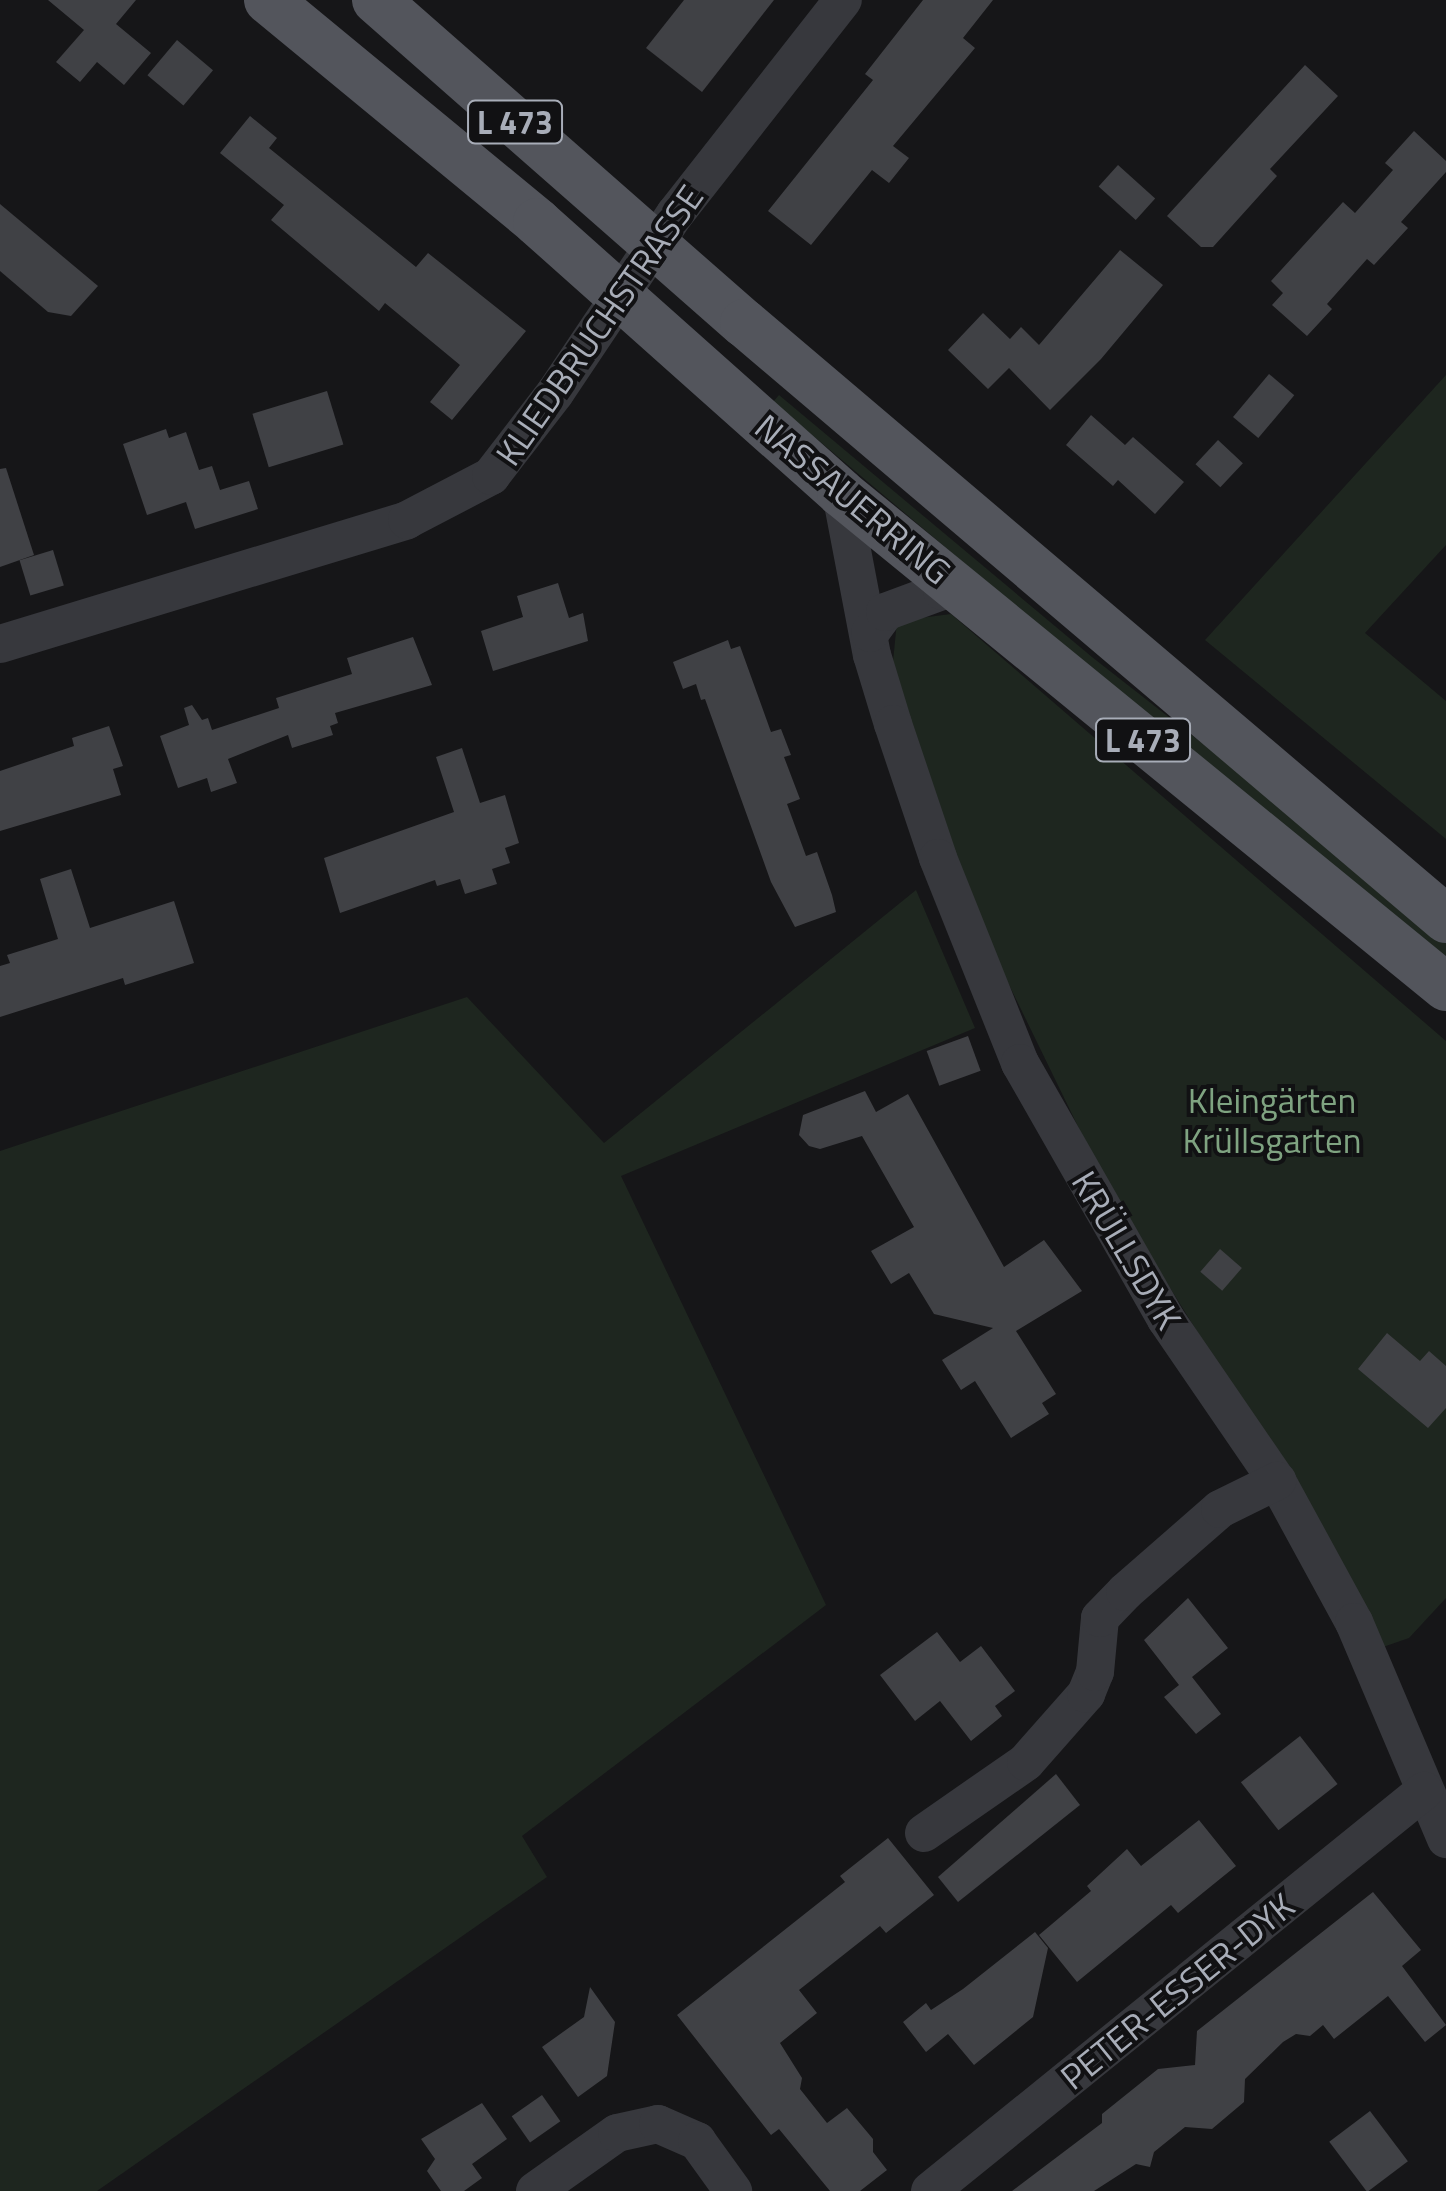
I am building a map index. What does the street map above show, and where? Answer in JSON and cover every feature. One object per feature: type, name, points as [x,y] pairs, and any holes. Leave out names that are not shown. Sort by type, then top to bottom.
[{"type":"main road","name":"NASSAUERRING","points":[[268,0],[620,297],[841,493],[1446,988]]},
{"type":"main road","name":"NASSAUERRING","points":[[376,0],[653,244],[1446,919]]},
{"type":"street","name":"KLIEDBRUCHSTRASSE","points":[[0,644],[407,520],[491,476],[620,297],[653,244],[843,0]]},
{"type":"street","name":"KRÜLLSDYK","points":[[841,493],[877,672],[938,858],[1020,1064],[1166,1319],[1277,1480],[1354,1622],[1446,1839]]},
{"type":"street","points":[[870,633],[884,612],[942,590],[960,591]]},
{"type":"street","points":[[924,1833],[1026,1762],[1086,1694],[1096,1672],[1100,1618],[1124,1592],[1220,1509],[1277,1480]]},
{"type":"street","name":"PETER-ESSER-DYK","points":[[930,2191],[1424,1791]]},
{"type":"street","points":[[535,2191],[617,2133],[658,2124],[697,2140],[733,2191]]},
{"type":"green space","points":[[1446,375],[1446,545],[1365,633],[1446,701],[1446,839],[1205,640]]},
{"type":"green space","points":[[779,395],[1092,657],[1446,934],[1446,969],[773,402]]},
{"type":"green space","name":"Kleingärten Krüllsgarten","points":[[951,614],[1446,1041],[1446,1598],[1409,1638],[1383,1647],[1255,1425],[1107,1186],[960,884],[892,672],[897,621]]},
{"type":"green space","points":[[916,890],[975,1028],[621,1176],[826,1605],[522,1836],[547,1877],[97,2191],[0,2191],[0,1151],[467,997],[604,1143]]},
{"type":"building","points":[[48,0],[136,0],[116,24],[151,53],[124,85],[97,62],[80,82],[56,62],[84,30]]},
{"type":"building","points":[[684,0],[774,0],[702,92],[646,48]]},
{"type":"building","points":[[923,0],[993,0],[963,38],[975,48],[893,146],[909,158],[889,183],[872,170],[811,245],[768,211],[873,80],[865,74]]},
{"type":"building","points":[[177,40],[213,70],[183,105],[147,75]]},
{"type":"building","points":[[1305,65],[1338,96],[1270,169],[1277,176],[1213,247],[1201,247],[1167,216]]},
{"type":"building","points":[[250,116],[277,138],[269,148],[416,267],[428,253],[526,331],[452,420],[430,402],[460,365],[385,303],[379,311],[271,220],[284,205],[220,153]]},
{"type":"building","points":[[1414,131],[1446,161],[1446,172],[1401,222],[1408,228],[1374,265],[1367,259],[1327,304],[1332,309],[1307,336],[1272,305],[1283,293],[1271,281],[1343,202],[1355,213],[1393,170],[1385,163]]},
{"type":"building","points":[[1118,165],[1155,198],[1136,220],[1099,187]]},
{"type":"building","points":[[0,204],[98,286],[71,316],[48,312],[0,271]]},
{"type":"building","points":[[1120,250],[1163,285],[1101,359],[1050,410],[1009,368],[988,389],[948,350],[983,313],[1010,339],[1021,327],[1039,345]]},
{"type":"building","points":[[1269,374],[1294,395],[1258,438],[1233,417]]},
{"type":"building","points":[[327,391],[343,445],[269,467],[252,414]]},
{"type":"building","points":[[1091,415],[1125,445],[1133,437],[1184,482],[1155,514],[1118,480],[1113,486],[1066,445]]},
{"type":"building","points":[[166,429],[169,438],[186,432],[199,470],[212,466],[220,490],[249,481],[258,509],[195,529],[186,502],[147,515],[123,444]]},
{"type":"building","points":[[1218,440],[1243,463],[1220,487],[1195,464]]},
{"type":"building","points":[[6,468],[34,555],[0,567],[0,469]]},
{"type":"building","points":[[53,550],[64,585],[30,596],[20,560]]},
{"type":"building","points":[[558,583],[569,618],[583,613],[588,641],[493,671],[481,631],[523,617],[517,596]]},
{"type":"building","points":[[413,637],[432,685],[335,713],[338,723],[330,726],[333,735],[292,748],[288,735],[228,759],[237,783],[211,792],[207,778],[178,788],[160,736],[189,725],[184,708],[192,705],[202,720],[208,718],[212,730],[279,708],[276,698],[352,674],[347,658]]},
{"type":"building","points":[[728,640],[731,649],[740,646],[771,732],[781,729],[791,755],[784,757],[800,799],[787,804],[806,856],[817,852],[836,912],[795,927],[771,882],[705,699],[701,700],[696,684],[683,689],[673,662]]},
{"type":"building","points":[[109,726],[123,766],[113,769],[121,795],[0,831],[0,771],[74,746],[72,738]]},
{"type":"building","points":[[462,748],[480,803],[505,795],[519,843],[505,848],[510,863],[492,869],[497,884],[465,894],[460,879],[437,886],[435,880],[340,913],[324,858],[454,812],[436,757]]},
{"type":"building","points":[[71,869],[90,928],[174,901],[194,963],[125,985],[123,978],[0,1017],[0,966],[10,963],[7,955],[58,939],[40,879]]},
{"type":"building","points":[[968,1036],[981,1071],[939,1086],[927,1051]]},
{"type":"building","points":[[865,1091],[876,1112],[908,1094],[1004,1267],[1044,1240],[1082,1291],[1016,1331],[1056,1394],[1042,1403],[1049,1414],[1011,1438],[975,1381],[961,1390],[942,1360],[993,1328],[934,1314],[909,1273],[891,1284],[871,1251],[914,1227],[862,1136],[820,1149],[809,1146],[799,1135],[803,1115]]},
{"type":"building","points":[[1220,1249],[1242,1268],[1222,1291],[1200,1272]]},
{"type":"building","points":[[1387,1333],[1420,1361],[1429,1351],[1446,1366],[1446,1408],[1428,1428],[1358,1369]]},
{"type":"building","points":[[1188,1598],[1228,1648],[1192,1677],[1221,1714],[1196,1734],[1164,1697],[1179,1685],[1144,1640]]},
{"type":"building","points":[[937,1632],[960,1662],[981,1646],[1015,1691],[995,1706],[1002,1716],[971,1741],[940,1701],[915,1721],[880,1675]]},
{"type":"building","points":[[1300,1736],[1338,1784],[1278,1830],[1241,1782]]},
{"type":"building","points":[[1056,1774],[1080,1805],[958,1902],[938,1877]]},
{"type":"building","points":[[1199,1820],[1236,1866],[1178,1913],[1171,1905],[1077,1982],[1039,1935],[1091,1891],[1087,1886],[1127,1849],[1141,1866]]},
{"type":"building","points":[[888,1838],[934,1895],[886,1933],[880,1926],[799,1990],[817,2013],[780,2043],[802,2078],[800,2089],[827,2123],[847,2108],[873,2139],[873,2152],[887,2170],[860,2191],[830,2191],[779,2129],[771,2135],[677,2015],[845,1882],[840,1876]]},
{"type":"building","points":[[1373,1892],[1421,1950],[1402,1966],[1446,2025],[1425,2042],[1388,1996],[1334,2039],[1323,2025],[1310,2036],[1296,2034],[1283,2042],[1245,2079],[1244,2102],[1212,2129],[1185,2127],[1154,2152],[1150,2167],[1136,2164],[1094,2191],[1012,2191],[1102,2123],[1102,2114],[1158,2069],[1195,2065],[1197,2031]]},
{"type":"building","points":[[1035,1932],[1048,1948],[1033,2017],[974,2065],[948,2034],[926,2052],[903,2022],[926,2003],[931,2010],[963,1989]]},
{"type":"building","points":[[590,1987],[615,2022],[607,2076],[578,2097],[542,2047],[584,2017]]},
{"type":"building","points":[[542,2095],[560,2121],[530,2142],[512,2116]]},
{"type":"building","points":[[482,2103],[507,2139],[472,2164],[482,2178],[464,2191],[441,2191],[427,2171],[435,2159],[421,2139]]},
{"type":"building","points":[[1370,2111],[1408,2161],[1366,2191],[1329,2142]]}]
